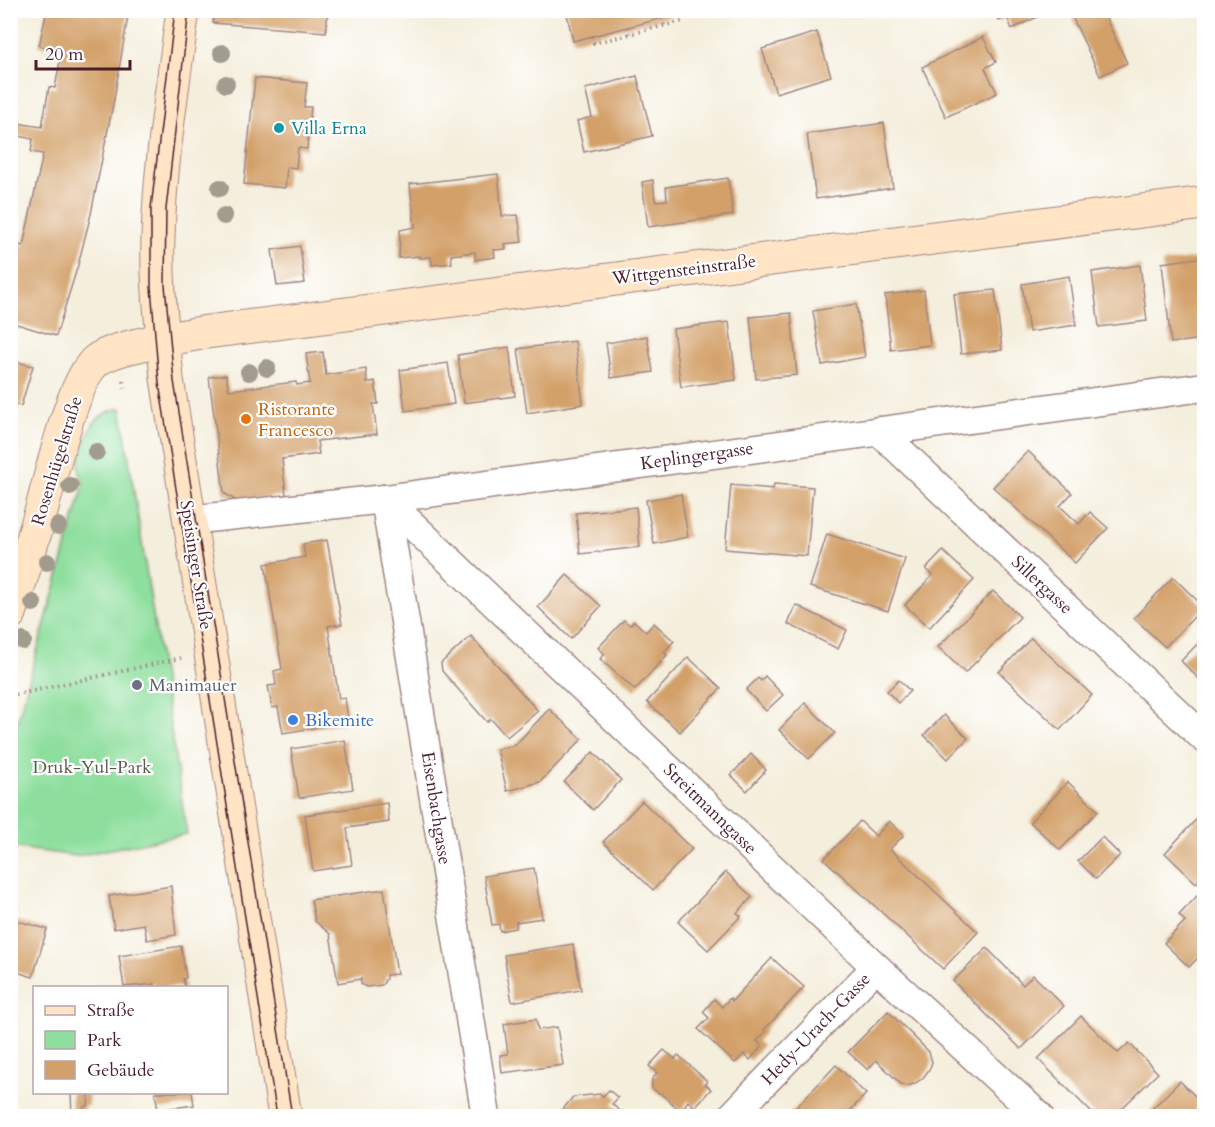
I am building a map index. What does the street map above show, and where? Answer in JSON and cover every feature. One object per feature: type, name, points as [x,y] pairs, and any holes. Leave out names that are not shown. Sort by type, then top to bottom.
[{"type":"main road","name":"Speisinger Straße","points":[[183,10],[162,171],[158,287],[167,379],[285,1116]]},
{"type":"main road","name":"Wittgensteinstraße","points":[[83,378],[92,365],[106,354],[207,332],[1204,203]]},
{"type":"main road","name":"Rosenhügelstraße","points":[[10,613],[69,416],[83,378]]},
{"type":"street","name":"Keplingergasse","points":[[189,520],[385,499],[1204,387]]},
{"type":"street","name":"Sillergasse","points":[[879,431],[1204,738]]},
{"type":"street","name":"Streitmanngasse","points":[[385,499],[876,967],[1039,1116]]},
{"type":"street","name":"Eisenbachgasse","points":[[385,499],[486,1116]]},
{"type":"street","name":"Hedy-Urach-Gasse","points":[[732,1116],[876,967]]},
{"type":"path","points":[[592,36],[594,43],[683,21],[681,10]]},
{"type":"path","points":[[662,18],[664,26]]},
{"type":"path","points":[[627,27],[629,34]]},
{"type":"path","points":[[10,696],[211,653]]},
{"type":"green space","name":"Druk-Yul-Park","points":[[121,408],[187,834],[76,856],[11,847],[11,744],[84,484],[79,463],[87,435],[96,421],[102,415]]},
{"type":"building","points":[[47,10],[129,10],[91,214],[56,336],[10,322],[10,277],[15,260],[10,259],[10,243],[23,246],[43,154],[31,152],[33,139],[14,135],[17,123],[42,127],[49,87],[55,88],[62,50],[39,46]]},
{"type":"building","points":[[214,10],[328,10],[326,32],[213,23]]},
{"type":"building","points":[[566,10],[678,10],[679,14],[573,41]]},
{"type":"building","points":[[994,10],[1052,10],[1012,29],[1007,17],[999,21]]},
{"type":"building","points":[[1069,10],[1102,10],[1127,63],[1100,76]]},
{"type":"building","points":[[817,32],[831,76],[776,93],[762,49]]},
{"type":"building","points":[[983,37],[996,62],[985,68],[997,93],[946,117],[922,67]]},
{"type":"building","points":[[637,76],[652,136],[584,152],[577,121],[592,117],[585,89]]},
{"type":"building","name":"Villa Erna","points":[[255,78],[307,83],[304,107],[311,107],[307,149],[298,148],[296,168],[287,167],[285,188],[244,184]]},
{"type":"building","points":[[884,123],[893,188],[816,199],[807,134]]},
{"type":"building","points":[[498,174],[502,216],[518,215],[522,242],[505,244],[506,249],[494,250],[495,257],[475,260],[475,252],[451,255],[452,263],[432,265],[431,257],[399,258],[400,230],[415,227],[410,184]]},
{"type":"building","points":[[728,178],[733,215],[648,227],[642,182],[653,180],[655,201],[667,200],[666,187]]},
{"type":"building","points":[[300,246],[305,283],[277,286],[272,250]]},
{"type":"building","points":[[1204,257],[1204,339],[1171,343],[1162,263]]},
{"type":"building","points":[[1140,265],[1147,321],[1099,327],[1092,272]]},
{"type":"building","points":[[1069,276],[1076,325],[1029,332],[1022,284]]},
{"type":"building","points":[[924,290],[930,345],[891,350],[885,295]]},
{"type":"building","points":[[995,290],[1002,350],[961,354],[954,294]]},
{"type":"building","points":[[856,304],[865,357],[822,365],[813,311]]},
{"type":"building","points":[[791,313],[797,375],[756,379],[750,317]]},
{"type":"building","points":[[729,322],[736,380],[681,387],[673,329]]},
{"type":"building","points":[[647,336],[653,372],[611,378],[606,343]]},
{"type":"building","points":[[575,341],[583,404],[527,413],[518,349]]},
{"type":"building","points":[[509,347],[515,396],[464,403],[458,355]]},
{"type":"building","points":[[323,352],[326,375],[366,369],[367,383],[375,381],[378,404],[373,404],[377,434],[317,441],[319,454],[282,459],[286,495],[238,502],[224,493],[209,377],[226,375],[229,390],[296,382],[297,385],[310,383],[306,354]]},
{"type":"building","points":[[10,360],[33,366],[21,406],[10,403]]},
{"type":"building","points":[[448,363],[454,404],[405,411],[400,370]]},
{"type":"building","points":[[1028,451],[1072,493],[1060,506],[1079,524],[1090,512],[1108,528],[1075,563],[993,487]]},
{"type":"building","points":[[774,484],[813,487],[807,556],[725,549],[731,485],[773,489]]},
{"type":"building","points":[[681,494],[688,537],[654,544],[646,500]]},
{"type":"building","points":[[636,507],[640,547],[580,554],[576,513]]},
{"type":"building","points":[[827,534],[905,559],[888,611],[810,587]]},
{"type":"building","points":[[327,540],[342,624],[328,626],[339,699],[345,698],[348,719],[345,720],[346,723],[283,733],[278,707],[272,708],[268,686],[276,685],[274,671],[282,669],[265,564],[305,557],[303,544]]},
{"type":"building","points":[[943,551],[974,580],[929,628],[905,605],[933,575],[926,569]]},
{"type":"building","points":[[567,575],[601,606],[571,639],[538,607]]},
{"type":"building","points":[[1173,577],[1204,607],[1165,647],[1134,618]]},
{"type":"building","points":[[993,591],[1020,617],[965,673],[938,647]]},
{"type":"building","points":[[796,605],[847,630],[838,649],[788,624]]},
{"type":"building","points":[[624,620],[630,625],[634,621],[646,632],[654,623],[674,641],[664,652],[667,655],[635,690],[600,659],[605,654],[598,648]]},
{"type":"building","points":[[471,636],[538,711],[507,737],[491,719],[487,722],[442,671],[441,663]]},
{"type":"building","points":[[1204,637],[1204,684],[1181,661]]},
{"type":"building","points":[[1031,638],[1092,695],[1060,730],[999,672]]},
{"type":"building","points":[[688,657],[721,688],[680,732],[647,702]]},
{"type":"building","points":[[765,676],[783,695],[766,711],[746,690],[758,678],[761,681]]},
{"type":"building","points":[[899,680],[910,691],[898,703],[887,691]]},
{"type":"building","points":[[805,703],[835,733],[809,759],[779,730]]},
{"type":"building","points":[[549,709],[582,739],[540,782],[507,791],[497,749],[515,745]]},
{"type":"building","points":[[944,715],[968,738],[948,759],[924,735]]},
{"type":"building","points":[[345,740],[353,789],[299,798],[291,749]]},
{"type":"building","points":[[593,752],[621,780],[593,810],[564,782]]},
{"type":"building","points":[[751,754],[766,770],[747,791],[731,775]]},
{"type":"building","points":[[1068,782],[1098,811],[1060,850],[1030,822]]},
{"type":"building","points":[[642,801],[692,849],[653,890],[603,842]]},
{"type":"building","points":[[387,803],[389,822],[347,828],[352,865],[313,871],[305,815]]},
{"type":"building","points":[[1204,811],[1204,875],[1196,883],[1165,853]]},
{"type":"building","points":[[860,821],[876,836],[889,821],[904,835],[890,849],[978,932],[943,969],[824,859]]},
{"type":"building","points":[[1102,837],[1120,855],[1096,879],[1078,861]]},
{"type":"building","points":[[534,868],[542,918],[516,922],[516,928],[500,931],[499,924],[492,925],[484,876]]},
{"type":"building","points":[[726,872],[752,897],[737,913],[741,916],[708,950],[678,922]]},
{"type":"building","points":[[171,886],[176,935],[147,940],[144,924],[114,929],[109,896]]},
{"type":"building","points":[[384,889],[397,974],[386,975],[382,985],[366,987],[361,984],[361,979],[338,983],[330,934],[315,921],[311,900]]},
{"type":"building","points":[[1197,896],[1204,903],[1204,942],[1201,946],[1204,952],[1189,967],[1164,943],[1185,921],[1179,915]]},
{"type":"building","points":[[10,909],[17,911],[14,920],[47,929],[33,977],[10,970]]},
{"type":"building","points":[[573,944],[581,990],[512,1002],[504,955]]},
{"type":"building","points":[[181,946],[186,978],[183,979],[185,986],[155,986],[154,984],[124,986],[119,956]]},
{"type":"building","points":[[987,948],[1023,985],[1033,975],[1064,1006],[1021,1049],[953,981]]},
{"type":"building","points":[[772,958],[804,987],[764,1030],[765,1032],[757,1041],[762,1046],[750,1060],[744,1054],[735,1063],[698,1029],[709,1018],[703,1012],[714,999],[722,1007],[730,998],[732,1001]]},
{"type":"building","points":[[888,1011],[929,1052],[932,1062],[930,1068],[923,1078],[914,1084],[907,1086],[901,1084],[876,1060],[868,1070],[848,1052]]},
{"type":"building","points":[[1081,1016],[1118,1053],[1129,1043],[1158,1073],[1114,1116],[1095,1116],[1038,1059]]},
{"type":"building","points":[[536,1019],[538,1030],[557,1027],[563,1065],[502,1073],[500,1055],[508,1054],[504,1024]]},
{"type":"building","points":[[664,1050],[675,1059],[678,1055],[707,1081],[705,1084],[711,1089],[695,1107],[688,1101],[681,1111],[652,1088],[652,1079],[657,1073],[649,1066]]},
{"type":"building","points":[[836,1065],[866,1094],[845,1116],[788,1116]]},
{"type":"building","points":[[1180,1081],[1204,1105],[1204,1113],[1201,1116],[1145,1116]]},
{"type":"building","points":[[609,1090],[618,1098],[612,1104],[626,1116],[557,1116],[573,1097],[600,1094],[603,1096]]},
{"type":"building","points":[[71,1094],[89,1094],[88,1106],[84,1106],[83,1116],[72,1116]]},
{"type":"building","points":[[155,1094],[192,1094],[194,1105],[158,1110]]},
{"type":"tram line","points":[[175,10],[151,208],[151,287],[159,383],[277,1116]]},
{"type":"tram line","points":[[189,10],[166,209],[165,285],[174,381],[292,1116]]},
{"type":"place","name":"Villa Erna","points":[[279,128]]},
{"type":"place","name":"Ristorante Francesco","points":[[246,419]]},
{"type":"place","name":"Manimauer","points":[[137,685]]},
{"type":"place","name":"Bikemite","points":[[293,720]]}]
